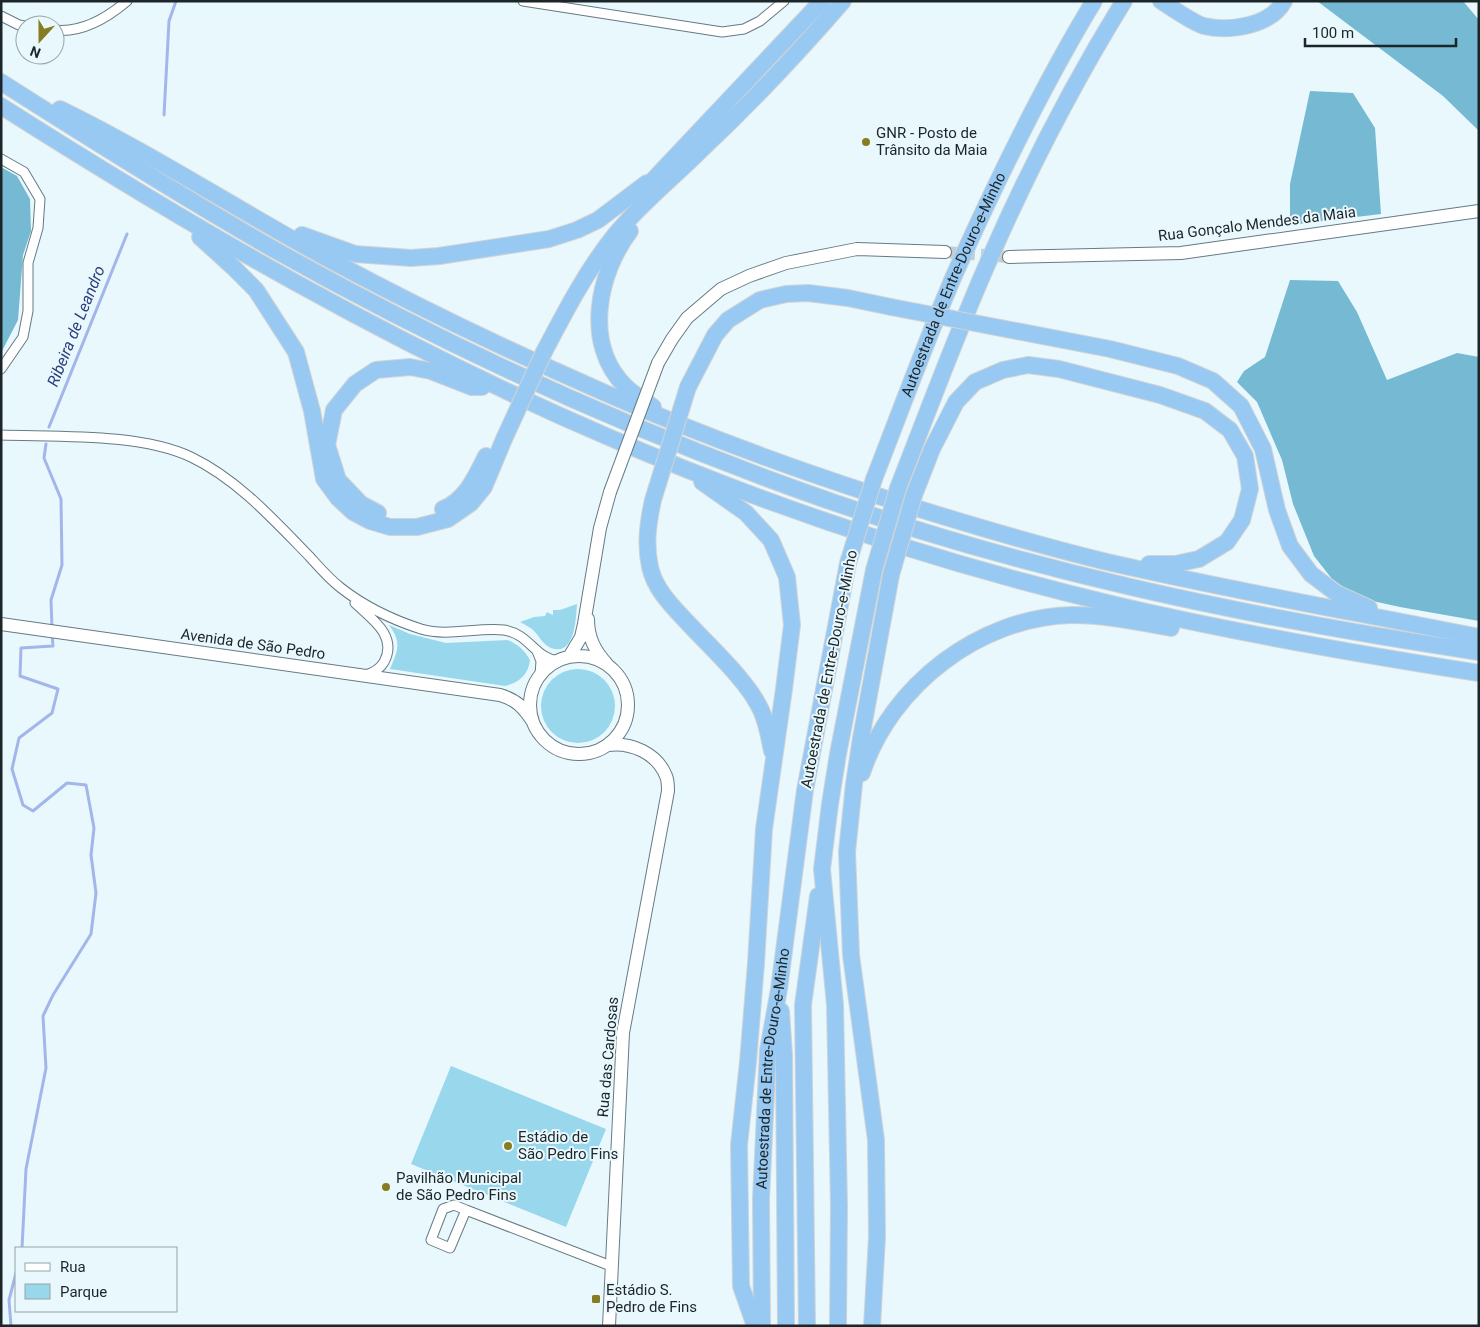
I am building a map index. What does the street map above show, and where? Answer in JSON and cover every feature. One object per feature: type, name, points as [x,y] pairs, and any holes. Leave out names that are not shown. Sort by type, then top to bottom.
[{"type":"highway","points":[[498,388],[472,387],[431,371],[410,367],[376,370],[355,384],[334,410],[327,445],[338,480],[361,504],[375,512],[391,516],[420,516],[446,508],[461,497],[474,482],[500,437],[582,263],[661,171],[822,1]]},
{"type":"highway","points":[[539,351],[590,268],[615,235],[649,197],[677,174],[751,101],[806,44],[843,1]]},
{"type":"highway","name":"Autoestrada de Entre-Douro-e-Minho","points":[[762,1326],[761,1200],[768,1050],[779,989],[805,790],[848,563],[874,479],[953,280],[978,224],[1050,78],[1094,1]]},
{"type":"highway","name":"Autoestrada de Entre-Douro-e-Minho","points":[[838,1326],[839,1206],[835,1005],[822,869],[838,754],[874,570],[898,488],[957,336],[996,244],[1066,103],[1124,1]]},
{"type":"highway","points":[[1160,1],[1204,26],[1234,28],[1262,22],[1282,6],[1284,1]]},
{"type":"highway","points":[[1,82],[101,129],[335,263],[464,328],[606,394],[696,431],[802,470],[926,511],[1101,560],[1212,585],[1479,637]]},
{"type":"highway","points":[[1,82],[220,218],[382,308],[548,388],[652,434],[730,465],[930,534],[1079,575],[1164,596],[1282,620],[1479,652]]},
{"type":"highway","points":[[1,106],[174,214],[343,310],[498,388],[607,437],[673,464],[781,505],[912,549],[1058,590],[1212,626],[1355,653],[1479,672]]},
{"type":"highway","points":[[254,217],[355,254],[411,258],[439,256],[549,239],[577,230],[598,220],[661,171]]},
{"type":"highway","points":[[649,197],[638,220],[620,246],[607,274],[599,307],[601,336],[609,362],[625,386],[657,410],[696,431]]},
{"type":"highway","points":[[174,214],[256,290],[296,352],[312,411],[324,479],[338,498],[353,512],[370,521],[390,527],[417,527],[448,519],[471,504],[484,487],[500,437]]},
{"type":"highway","points":[[774,763],[766,726],[755,700],[742,682],[672,606],[658,588],[650,568],[647,527],[653,500],[688,387],[714,336],[728,320],[760,300],[786,294],[808,292],[848,298],[1110,349],[1178,366],[1213,381],[1241,406],[1263,449],[1277,510],[1290,546],[1311,574],[1336,593],[1407,622]]},
{"type":"highway","points":[[872,1326],[877,1236],[876,1140],[851,955],[847,852],[851,813],[860,738],[891,575],[914,495],[932,449],[956,402],[975,382],[1003,370],[1028,365],[1059,369],[1160,395],[1205,411],[1230,430],[1245,456],[1250,490],[1242,520],[1227,542],[1198,559],[1175,564],[1157,565],[1131,561],[1101,560]]},
{"type":"highway","points":[[673,464],[746,513],[771,540],[787,577],[792,625],[764,829],[756,972],[739,1145],[741,1286],[755,1326]]},
{"type":"highway","points":[[851,813],[863,770],[872,747],[897,707],[928,674],[984,637],[1028,621],[1073,615],[1125,619],[1174,629],[1212,626]]},
{"type":"highway","points":[[807,1326],[803,1005],[822,869]]},
{"type":"highway","points":[[779,989],[784,1055],[786,1326]]},
{"type":"street","points":[[65,31],[96,22],[127,1]]},
{"type":"street","points":[[523,1],[722,32],[744,29],[760,21],[784,1]]},
{"type":"street","points":[[1,16],[15,23]]},
{"type":"street","points":[[1,159],[24,172],[40,198],[38,228],[28,264],[28,311],[26,320],[22,336],[1,370]]},
{"type":"street","name":"Rua Gonçalo Mendes da Maia","points":[[1010,257],[1181,253],[1479,211]]},
{"type":"street","points":[[537,680],[548,667],[564,659],[580,637],[587,610],[593,560],[610,492],[658,363],[687,318],[721,289],[749,276],[786,263],[857,250],[944,252]]},
{"type":"street","points":[[1,435],[111,439],[148,443],[191,457],[227,479],[267,513],[387,636],[389,647],[383,664],[372,673],[362,676]]},
{"type":"street","points":[[339,587],[360,602],[398,620],[424,629],[451,632],[503,630],[526,638],[545,657],[564,659],[591,658],[610,668]]},
{"type":"street","points":[[534,647],[541,661],[537,680],[530,698],[530,710],[533,722],[540,735],[551,746],[565,752],[580,754],[595,752],[608,745],[617,737],[623,726],[628,705],[625,689],[618,675],[598,655],[589,636],[587,610]]},
{"type":"street","name":"Avenida de São Pedro","points":[[1,624],[500,695],[521,704],[533,722]]},
{"type":"street","name":"Avenida de São Pedro","points":[[500,695],[521,692],[537,680]]},
{"type":"street","name":"Rua das Cardosas","points":[[609,1326],[623,1033],[668,791],[667,778],[662,766],[631,741],[628,732],[627,715]]},
{"type":"street","name":"Rua das Cardosas","points":[[608,745],[628,745],[638,748]]},
{"type":"street","points":[[466,1210],[450,1248],[431,1240],[443,1209],[454,1205],[612,1266]]},
{"type":"green space","points":[[577,604],[573,635],[565,647],[559,649],[548,647],[532,630],[520,622],[534,617],[545,616],[547,612],[553,615],[553,610],[560,610]]},
{"type":"green space","points":[[389,625],[410,634],[446,643],[507,640],[518,645],[523,650],[530,660],[529,665],[522,677],[505,686],[390,669],[395,657],[397,642]]},
{"type":"green space","points":[[578,669],[599,675],[609,685],[615,706],[609,727],[599,737],[578,743],[557,737],[547,727],[541,706],[547,685],[557,675]]},
{"type":"green space","name":"Estádio de São Pedro Fins","points":[[451,1066],[606,1129],[566,1227],[411,1164]]},
{"type":"shaded area","points":[[1317,1],[1463,1],[1479,20],[1479,131],[1443,96]]},
{"type":"shaded area","points":[[1310,91],[1353,93],[1375,128],[1381,214],[1290,225],[1290,184]]},
{"type":"shaded area","points":[[1,167],[17,176],[30,199],[31,231],[23,255],[18,320],[1,353]]},
{"type":"shaded area","points":[[1290,280],[1338,281],[1357,312],[1387,380],[1457,353],[1479,357],[1479,621],[1359,598],[1332,579],[1314,556],[1293,504],[1282,460],[1257,402],[1237,382],[1244,371],[1265,357]]},
{"type":"waterway","name":"Ribeira de Leandro","points":[[164,115],[169,21],[176,1]]},
{"type":"waterway","name":"Ribeira de Leandro","points":[[49,427],[127,234]]},
{"type":"waterway","name":"Ribeira de Leandro","points":[[46,444],[44,458],[61,499],[62,565],[51,600],[52,628]]},
{"type":"waterway","name":"Ribeira de Leandro","points":[[22,1247],[26,1169],[46,1068],[43,1016],[53,995],[91,934],[96,893],[91,855],[94,828],[86,785],[67,783],[33,811],[23,805],[12,769],[19,738],[52,713],[58,689],[20,676],[21,648],[53,646],[52,634]]},
{"type":"waterway","name":"Ribeira de Leandro","points":[[11,1326],[9,1300],[15,1277]]},
{"type":"tunnel","points":[[945,252],[1009,257]]},
{"type":"place","name":"GNR - Posto de Trânsito da Maia","points":[[866,142]]},
{"type":"place","name":"Estádio de São Pedro Fins","points":[[508,1146]]},
{"type":"place","name":"Pavilhão Municipal de São Pedro Fins","points":[[386,1187]]},
{"type":"place","name":"Estádio S. Pedro de Fins","points":[[596,1299]]}]
